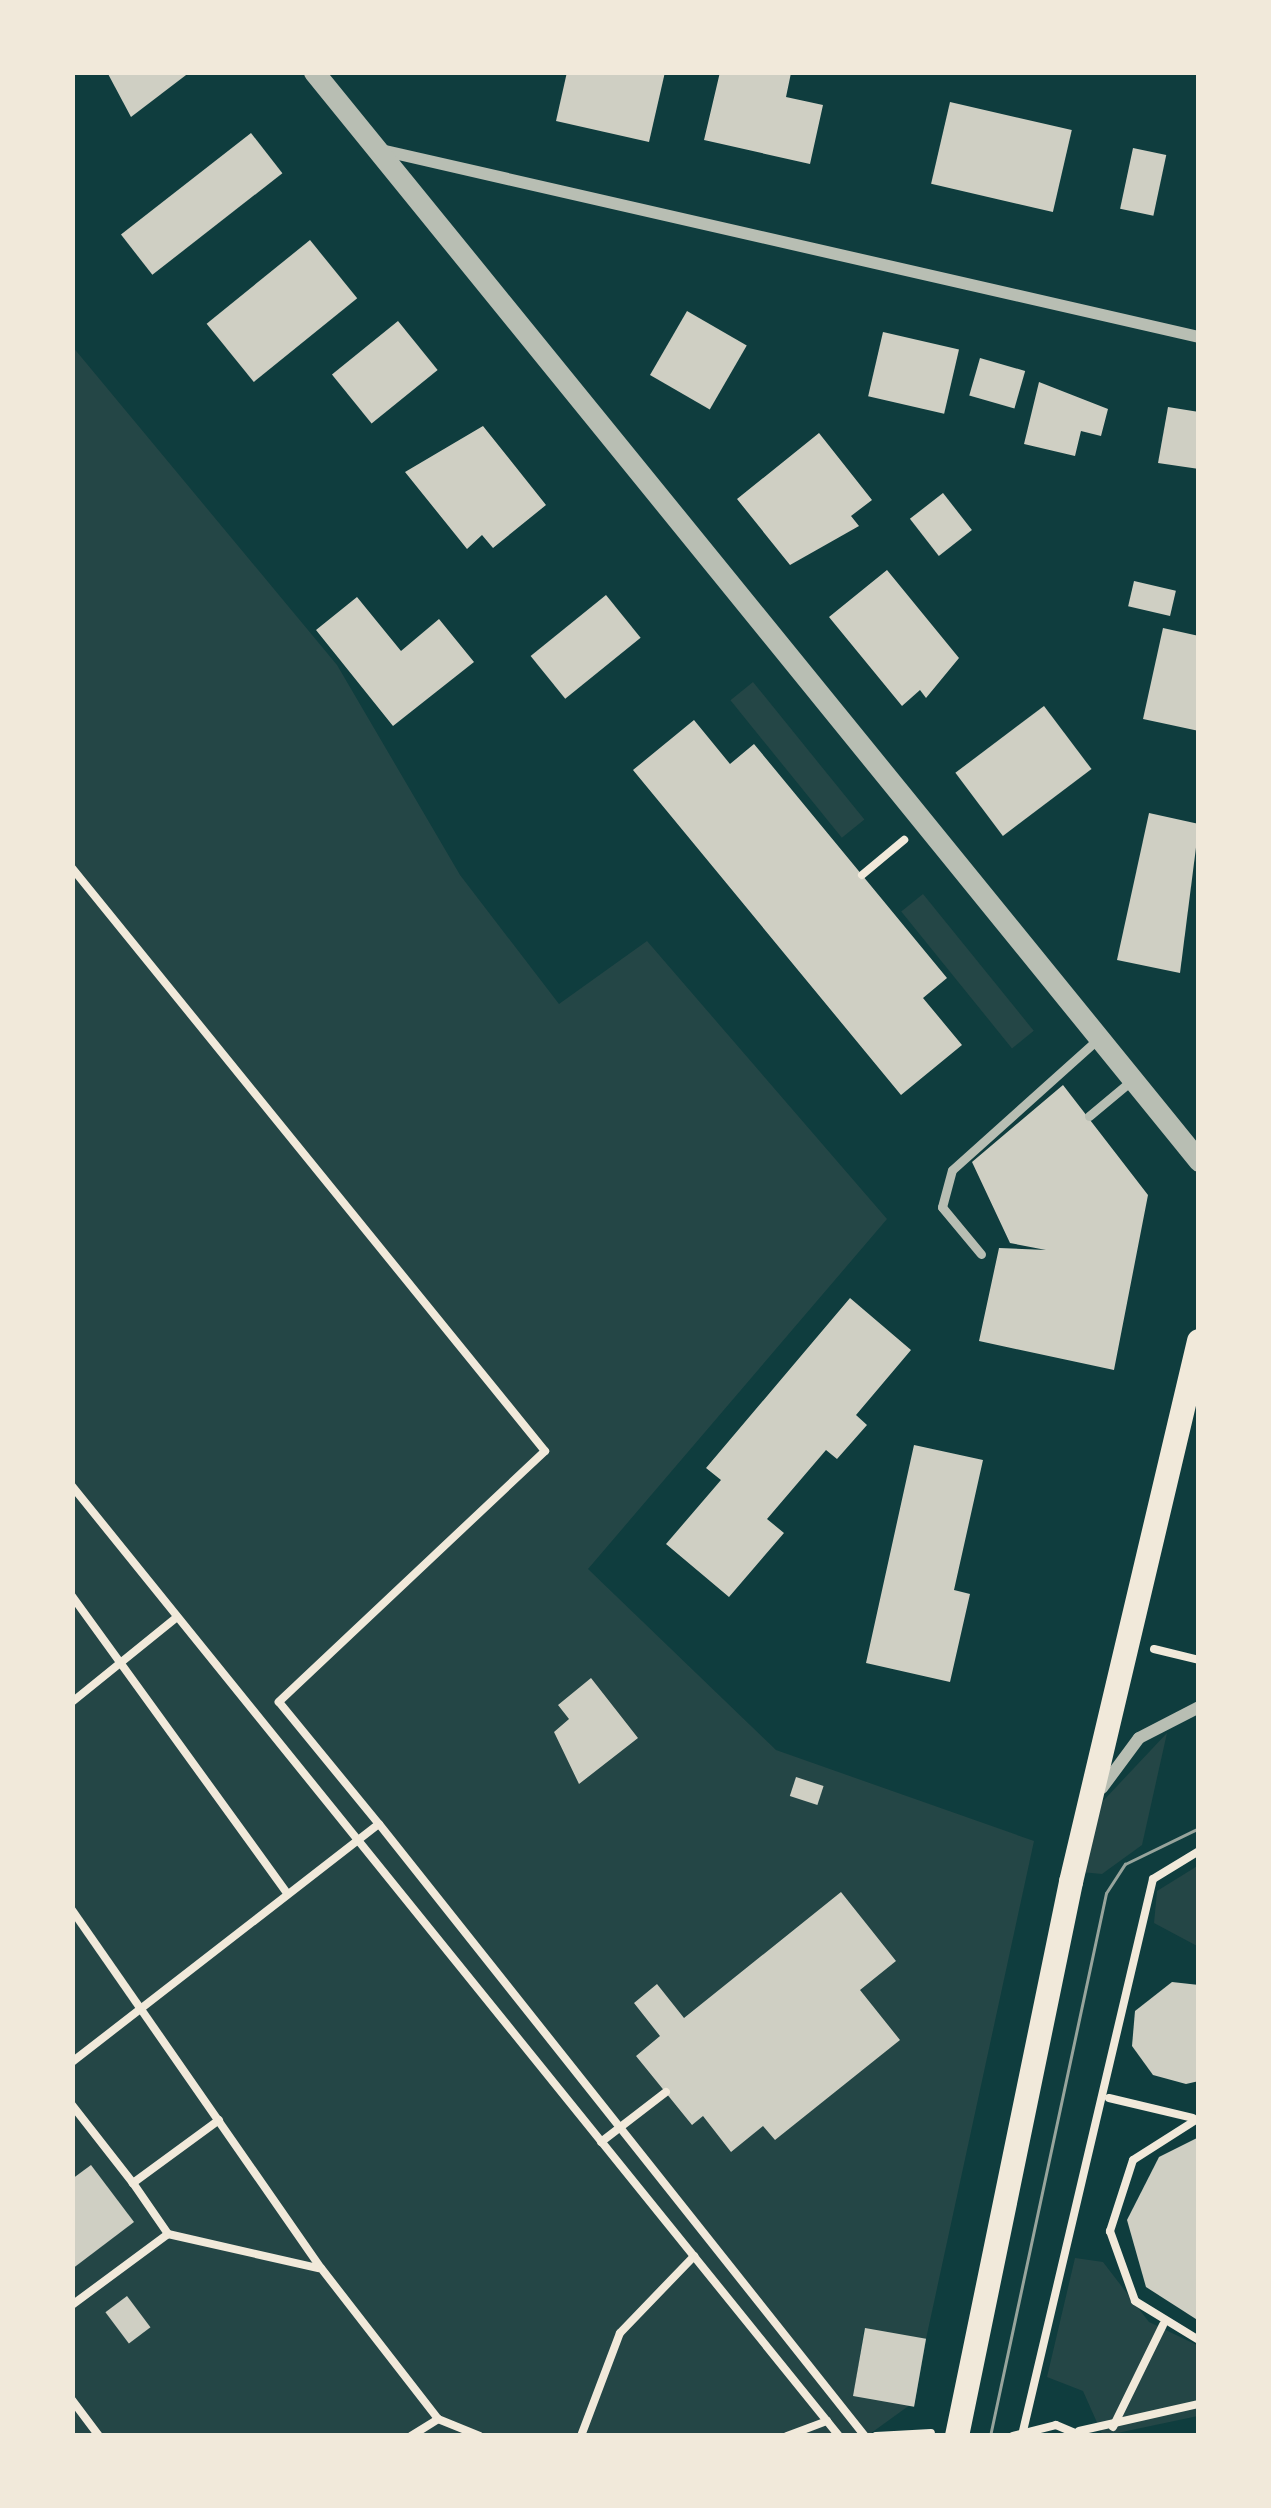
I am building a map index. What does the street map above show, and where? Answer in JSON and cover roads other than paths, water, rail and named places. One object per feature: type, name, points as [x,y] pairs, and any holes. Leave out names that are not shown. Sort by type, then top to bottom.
[{"type":"main road","points":[[954,2436],[1090,1806],[1199,1342]]},
{"type":"street","points":[[314,72],[1199,1161]]},
{"type":"street","points":[[378,150],[1199,337]]},
{"type":"street","points":[[1090,1806],[1139,1738],[1199,1707]]},
{"type":"lane","points":[[981,1254],[942,1207],[952,1170],[1100,1039]]},
{"type":"lane","points":[[1089,1116],[1133,1079]]},
{"type":"tram line","points":[[990,2436],[1106,1893],[1125,1864],[1199,1828]]}]
